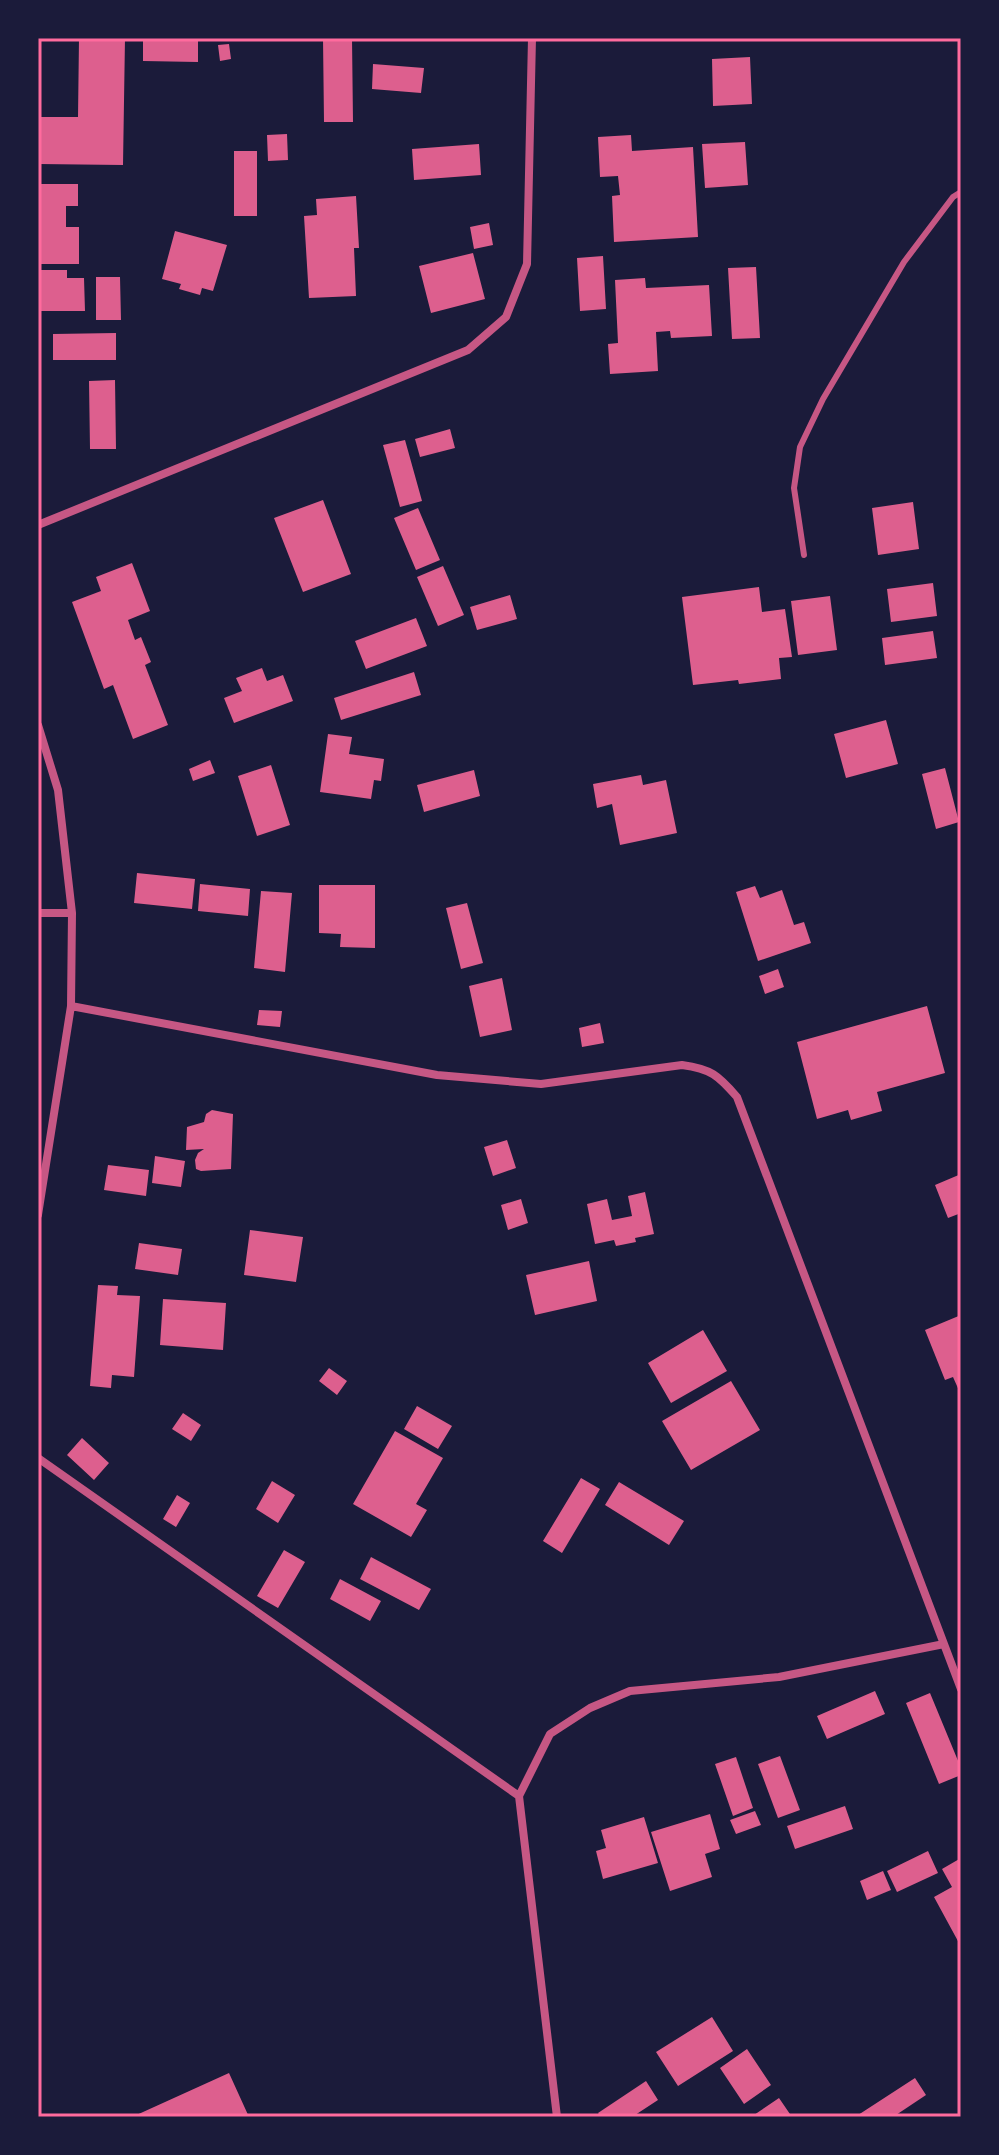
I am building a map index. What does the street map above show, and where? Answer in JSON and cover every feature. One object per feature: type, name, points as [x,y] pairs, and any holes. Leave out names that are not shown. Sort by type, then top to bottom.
[{"type":"street","points":[[38,525],[468,350],[506,317],[527,264],[532,38]]},
{"type":"street","points":[[38,725],[58,790],[72,913],[71,1006],[38,1215]]},
{"type":"street","points":[[38,913],[72,913]]},
{"type":"street","points":[[71,1006],[437,1075],[541,1084],[682,1065],[702,1067],[719,1076],[737,1097],[961,1689]]},
{"type":"street","points":[[38,1458],[519,1796]]},
{"type":"street","points":[[557,2117],[519,1796],[550,1734],[590,1708],[630,1691],[779,1677],[944,1644]]},
{"type":"lane","points":[[804,555],[794,488],[800,447],[823,399],[904,262],[953,197],[961,192]]},
{"type":"building","points":[[79,38],[125,38],[123,165],[38,164],[38,117],[78,117]]},
{"type":"building","points":[[143,38],[198,38],[198,62],[143,61]]},
{"type":"building","points":[[323,38],[352,38],[353,122],[324,122]]},
{"type":"building","points":[[229,44],[231,59],[220,61],[218,45]]},
{"type":"building","points":[[750,57],[752,104],[713,106],[712,59]]},
{"type":"building","points":[[373,64],[424,68],[421,93],[372,89]]},
{"type":"building","points":[[287,134],[288,160],[268,161],[267,135]]},
{"type":"building","points":[[631,135],[632,151],[693,147],[698,237],[614,242],[612,196],[620,195],[618,176],[600,177],[598,137]]},
{"type":"building","points":[[745,142],[748,185],[705,188],[702,144]]},
{"type":"building","points":[[479,144],[481,175],[414,180],[412,149]]},
{"type":"building","points":[[234,151],[257,151],[257,216],[234,216]]},
{"type":"building","points":[[38,184],[78,184],[78,206],[66,206],[66,227],[79,227],[79,264],[38,264]]},
{"type":"building","points":[[356,196],[359,248],[354,248],[356,296],[309,298],[304,216],[317,215],[316,199]]},
{"type":"building","points":[[489,223],[493,245],[474,249],[470,227]]},
{"type":"building","points":[[175,231],[227,245],[213,291],[202,288],[200,295],[179,289],[181,284],[162,279]]},
{"type":"building","points":[[473,253],[485,299],[431,313],[419,266]]},
{"type":"building","points":[[603,256],[606,309],[580,311],[577,258]]},
{"type":"building","points":[[756,267],[760,338],[732,339],[728,268]]},
{"type":"building","points":[[38,270],[67,270],[67,278],[84,278],[85,311],[38,311]]},
{"type":"building","points":[[96,277],[120,277],[121,320],[96,320]]},
{"type":"building","points":[[645,278],[646,288],[709,285],[712,336],[671,338],[670,331],[656,332],[658,371],[610,374],[608,344],[618,343],[615,280]]},
{"type":"building","points":[[116,333],[116,360],[53,360],[53,334]]},
{"type":"building","points":[[115,380],[116,449],[90,449],[89,381]]},
{"type":"building","points":[[450,429],[455,448],[420,457],[415,439]]},
{"type":"building","points":[[405,440],[422,501],[400,507],[383,445]]},
{"type":"building","points":[[323,500],[351,574],[303,592],[274,518]]},
{"type":"building","points":[[913,502],[919,549],[878,555],[872,508]]},
{"type":"building","points":[[418,508],[440,560],[416,570],[394,518]]},
{"type":"building","points":[[132,563],[150,611],[128,620],[135,640],[141,637],[151,662],[145,665],[168,725],[133,739],[113,685],[104,689],[72,602],[101,591],[96,577]]},
{"type":"building","points":[[443,566],[464,615],[438,626],[417,577]]},
{"type":"building","points":[[933,583],[937,616],[891,622],[887,589]]},
{"type":"building","points":[[759,587],[762,612],[785,609],[792,657],[779,658],[781,679],[693,685],[682,597]]},
{"type":"building","points":[[510,595],[517,619],[477,630],[470,607]]},
{"type":"building","points":[[830,596],[837,650],[798,655],[791,601]]},
{"type":"building","points":[[416,618],[427,646],[366,669],[355,641]]},
{"type":"building","points":[[933,631],[937,658],[885,665],[882,638]]},
{"type":"building","points":[[262,668],[267,681],[283,675],[293,701],[234,723],[224,698],[242,691],[236,678]]},
{"type":"building","points":[[414,672],[421,695],[341,720],[334,698]]},
{"type":"building","points":[[886,720],[898,764],[846,778],[834,734]]},
{"type":"building","points":[[328,734],[352,737],[349,754],[384,759],[381,781],[374,780],[371,799],[320,792]]},
{"type":"building","points":[[210,760],[215,773],[193,781],[189,769]]},
{"type":"building","points":[[271,765],[290,825],[257,836],[238,776]]},
{"type":"building","points":[[945,768],[959,822],[936,829],[922,774]]},
{"type":"building","points":[[474,770],[480,796],[424,812],[417,785]]},
{"type":"building","points":[[641,775],[643,785],[666,780],[677,833],[620,845],[612,804],[597,808],[593,784]]},
{"type":"building","points":[[137,873],[195,879],[192,909],[134,903]]},
{"type":"building","points":[[200,884],[250,889],[248,916],[198,911]]},
{"type":"building","points":[[319,885],[375,885],[375,948],[340,947],[341,934],[319,933]]},
{"type":"building","points":[[755,886],[760,898],[782,890],[794,925],[804,922],[811,943],[758,961],[736,892]]},
{"type":"building","points":[[261,891],[292,893],[285,972],[254,968]]},
{"type":"building","points":[[467,903],[483,963],[461,969],[446,908]]},
{"type":"building","points":[[778,969],[784,987],[765,994],[759,976]]},
{"type":"building","points":[[502,978],[512,1030],[480,1037],[469,986]]},
{"type":"building","points":[[927,1006],[945,1073],[877,1092],[882,1111],[851,1120],[848,1110],[817,1119],[797,1042]]},
{"type":"building","points":[[259,1010],[282,1011],[280,1027],[257,1025]]},
{"type":"building","points":[[600,1023],[604,1043],[582,1047],[579,1028]]},
{"type":"building","points":[[212,1110],[233,1114],[231,1169],[201,1171],[196,1169],[195,1160],[204,1149],[186,1150],[187,1127],[204,1122],[206,1114]]},
{"type":"building","points":[[507,1140],[516,1168],[493,1176],[484,1147]]},
{"type":"building","points":[[155,1156],[185,1161],[181,1187],[152,1183]]},
{"type":"building","points":[[108,1165],[149,1170],[146,1196],[104,1190]]},
{"type":"building","points":[[961,1174],[961,1213],[948,1218],[935,1185]]},
{"type":"building","points":[[645,1192],[654,1234],[616,1246],[614,1240],[595,1244],[587,1204],[607,1199],[612,1220],[632,1216],[628,1196]]},
{"type":"building","points":[[521,1199],[528,1223],[508,1230],[501,1205]]},
{"type":"building","points":[[250,1230],[303,1237],[296,1282],[244,1275]]},
{"type":"building","points":[[139,1243],[182,1249],[178,1275],[135,1269]]},
{"type":"building","points":[[589,1261],[597,1301],[535,1315],[526,1275]]},
{"type":"building","points":[[98,1285],[118,1286],[117,1295],[140,1296],[134,1377],[112,1375],[111,1388],[90,1386]]},
{"type":"building","points":[[163,1299],[226,1303],[223,1350],[160,1345]]},
{"type":"building","points":[[961,1315],[961,1395],[953,1377],[945,1380],[925,1330]]},
{"type":"building","points":[[703,1330],[727,1371],[671,1403],[648,1363]]},
{"type":"building","points":[[329,1368],[347,1381],[337,1395],[319,1381]]},
{"type":"building","points":[[731,1381],[760,1430],[691,1470],[662,1421]]},
{"type":"building","points":[[417,1406],[452,1426],[438,1449],[404,1429]]},
{"type":"building","points":[[183,1413],[201,1425],[191,1441],[172,1429]]},
{"type":"building","points":[[395,1431],[443,1458],[416,1504],[427,1510],[411,1537],[353,1504]]},
{"type":"building","points":[[82,1438],[109,1463],[94,1480],[67,1455]]},
{"type":"building","points":[[581,1478],[600,1489],[562,1553],[543,1541]]},
{"type":"building","points":[[272,1481],[295,1495],[278,1523],[256,1509]]},
{"type":"building","points":[[619,1482],[684,1521],[669,1545],[605,1505]]},
{"type":"building","points":[[177,1495],[190,1503],[176,1527],[163,1519]]},
{"type":"building","points":[[284,1550],[305,1562],[278,1608],[257,1596]]},
{"type":"building","points":[[371,1557],[431,1589],[419,1610],[360,1579]]},
{"type":"building","points":[[340,1579],[381,1601],[370,1621],[330,1599]]},
{"type":"building","points":[[875,1691],[885,1714],[827,1739],[817,1716]]},
{"type":"building","points":[[930,1693],[961,1768],[961,1775],[939,1784],[906,1703]]},
{"type":"building","points":[[780,1756],[800,1810],[778,1818],[758,1764]]},
{"type":"building","points":[[736,1757],[753,1808],[733,1816],[715,1764]]},
{"type":"building","points":[[845,1806],[853,1829],[795,1849],[787,1826]]},
{"type":"building","points":[[755,1811],[761,1825],[736,1834],[730,1820]]},
{"type":"building","points":[[710,1814],[720,1849],[705,1854],[712,1877],[670,1891],[651,1832]]},
{"type":"building","points":[[644,1817],[658,1863],[603,1879],[596,1851],[606,1848],[601,1830]]},
{"type":"building","points":[[928,1851],[938,1873],[897,1892],[887,1871]]},
{"type":"building","points":[[961,1858],[959,1943],[934,1897],[952,1887],[942,1869]]},
{"type":"building","points":[[883,1871],[891,1890],[867,1900],[860,1881]]},
{"type":"building","points":[[712,2017],[733,2051],[678,2086],[656,2052]]},
{"type":"building","points":[[747,2049],[771,2085],[744,2104],[720,2068]]},
{"type":"building","points":[[229,2073],[249,2117],[132,2117]]},
{"type":"building","points":[[915,2078],[926,2095],[893,2117],[855,2117]]},
{"type":"building","points":[[646,2081],[658,2100],[632,2117],[601,2117],[598,2113]]},
{"type":"building","points":[[779,2098],[792,2117],[751,2117]]}]
